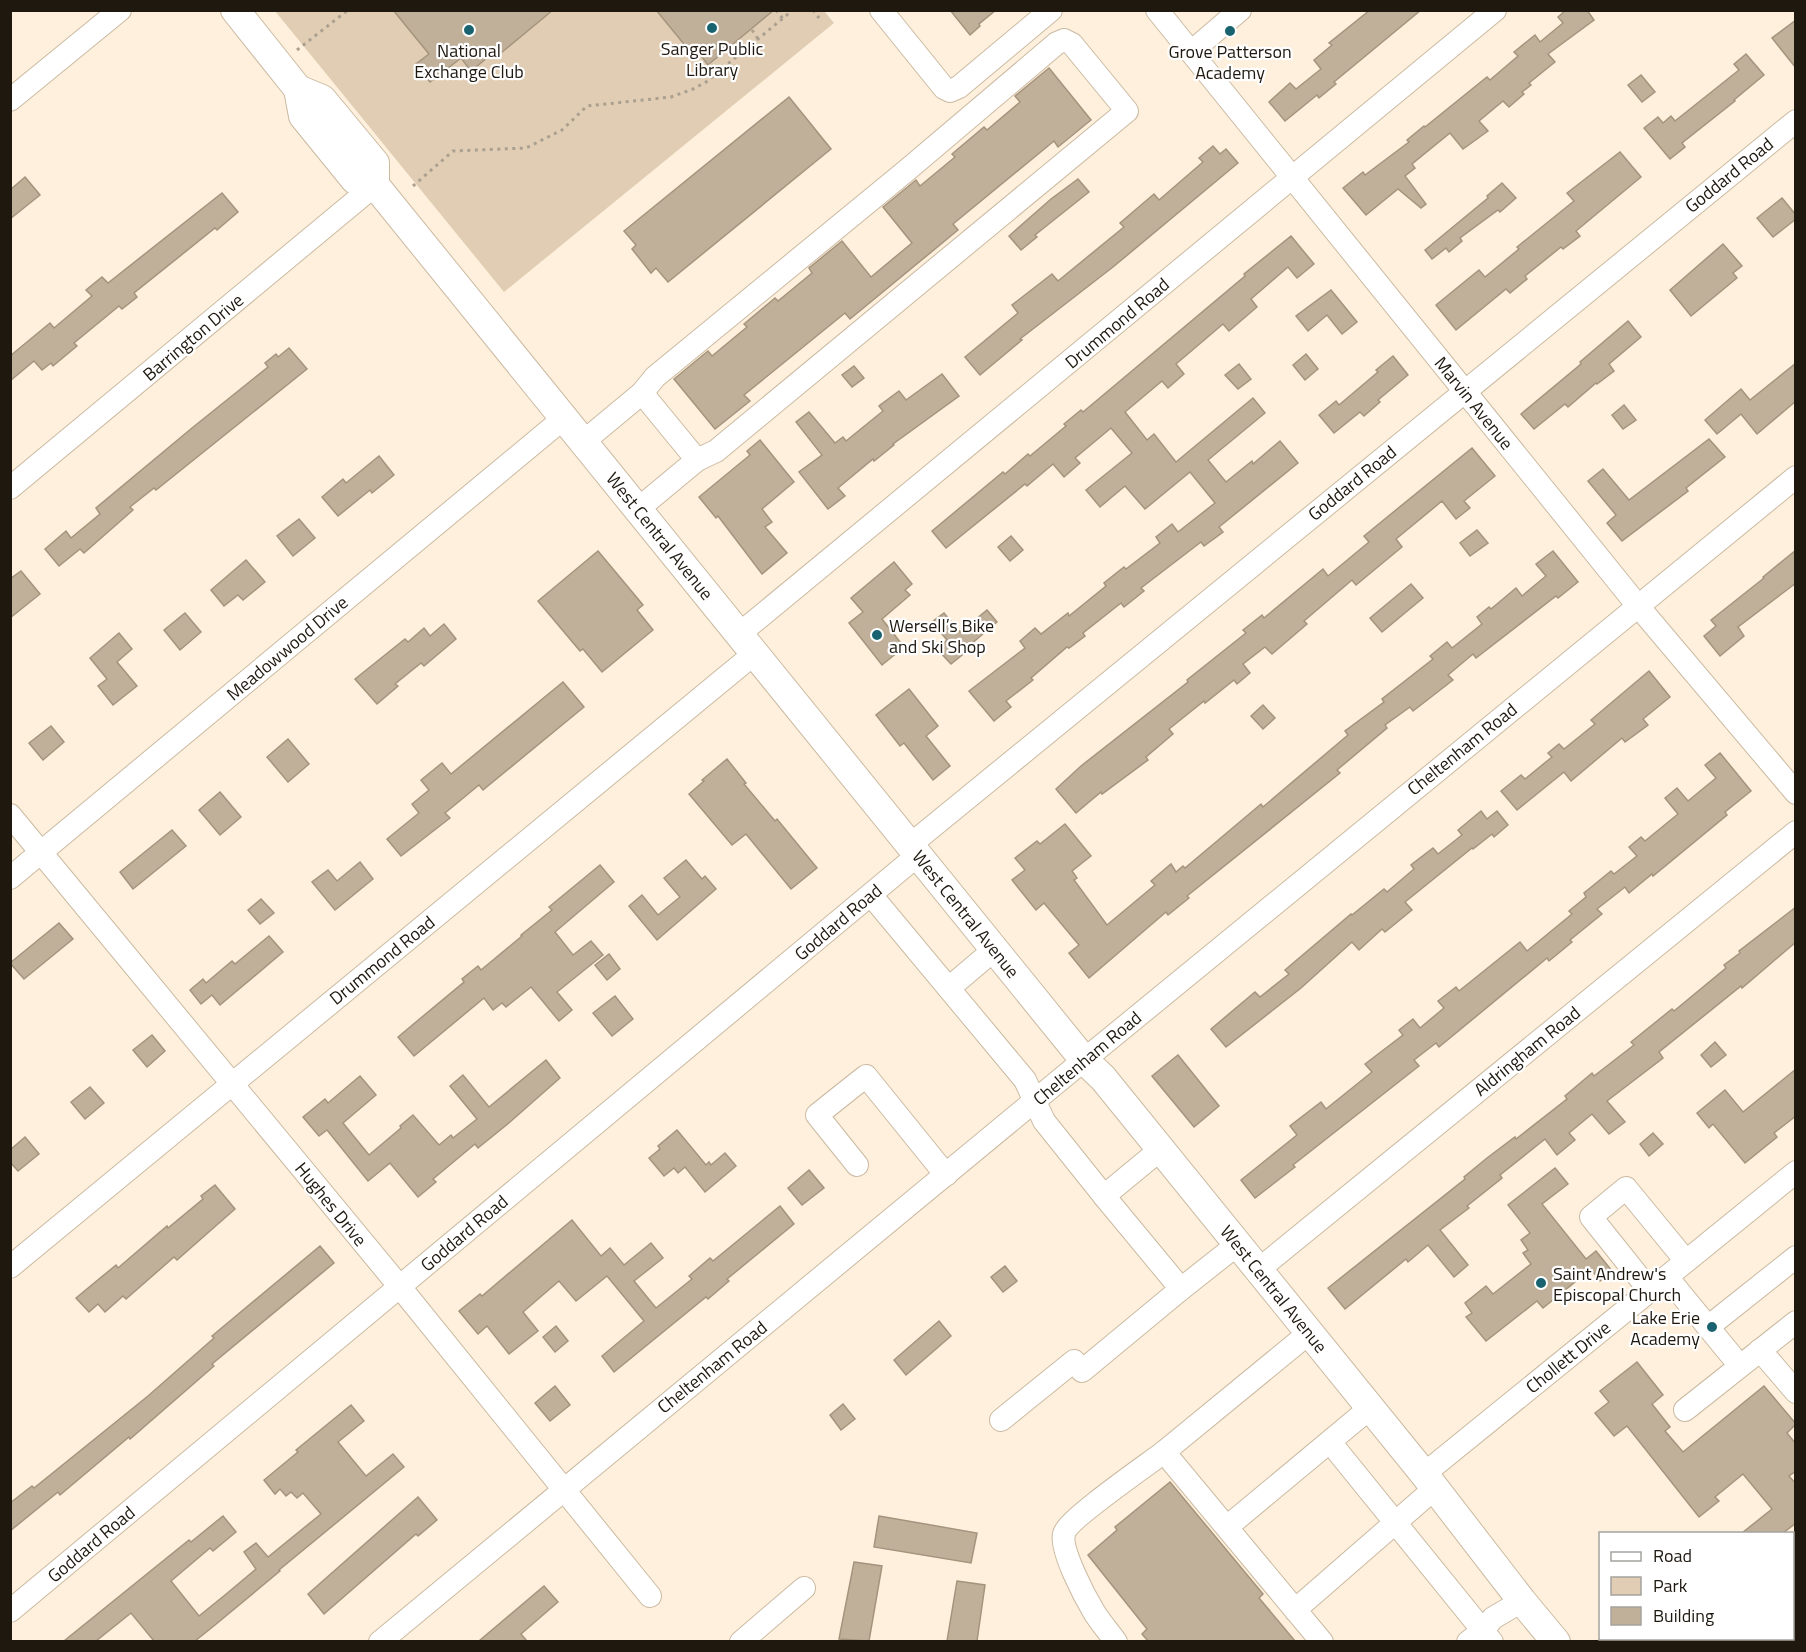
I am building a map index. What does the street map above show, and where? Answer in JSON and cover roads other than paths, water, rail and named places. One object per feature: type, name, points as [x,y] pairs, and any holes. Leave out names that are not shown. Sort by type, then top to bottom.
[{"type":"main road","name":"West Central Avenue","points":[[235,10],[298,89],[322,99],[375,163],[375,185],[1084,1060],[1103,1078],[1161,1149],[1556,1641]]},
{"type":"street","points":[[10,100],[120,10]]},
{"type":"street","points":[[881,10],[944,88],[950,91],[959,87],[1051,10]]},
{"type":"street","name":"Marvin Avenue","points":[[1158,10],[1638,606],[1796,793]]},
{"type":"street","points":[[1191,52],[1240,10]]},
{"type":"street","name":"Drummond Road","points":[[10,1267],[232,1084],[1292,178],[1495,10]]},
{"type":"street","points":[[583,442],[642,393],[665,368],[906,171],[1057,43],[1064,40],[1072,44],[1079,52],[1127,111],[716,451],[697,460],[638,509]]},
{"type":"street","name":"Goddard Road","points":[[10,1611],[871,895],[914,850],[1464,391],[1796,121]]},
{"type":"street","name":"Barrington Drive","points":[[10,488],[375,185]]},
{"type":"street","points":[[642,393],[697,460]]},
{"type":"street","name":"Meadowwood Drive","points":[[10,878],[564,418]]},
{"type":"street","name":"Cheltenham Road","points":[[380,1641],[1796,477]]},
{"type":"street","name":"Hughes Drive","points":[[10,815],[400,1287],[650,1596]]},
{"type":"street","name":"Aldringham Road","points":[[1258,1270],[1796,832]]},
{"type":"street","points":[[871,895],[1025,1080],[1044,1121],[1181,1289]]},
{"type":"street","points":[[949,988],[995,949]]},
{"type":"street","points":[[857,1165],[817,1115],[866,1076],[946,1174]]},
{"type":"street","points":[[1104,1196],[1161,1149]]},
{"type":"street","name":"Chollett Drive","points":[[1295,1610],[1395,1523],[1429,1481],[1658,1284],[1796,1172]]},
{"type":"street","points":[[1686,1261],[1626,1188],[1591,1217],[1658,1284],[1708,1327],[1740,1366]]},
{"type":"street","points":[[1001,1420],[1074,1361],[1082,1371],[1238,1244]]},
{"type":"street","points":[[1708,1327],[1796,1257]]},
{"type":"street","points":[[1685,1410],[1796,1322]]},
{"type":"street","points":[[1116,1641],[1089,1603],[1067,1556],[1064,1533],[1078,1516],[1164,1452],[1309,1333]]},
{"type":"street","points":[[1760,1350],[1796,1392]]},
{"type":"street","points":[[1227,1527],[1370,1408]]},
{"type":"street","points":[[1330,1442],[1395,1523],[1481,1638],[1493,1618],[1522,1601]]},
{"type":"street","points":[[1164,1452],[1322,1641]]},
{"type":"street","points":[[741,1641],[804,1588]]},
{"type":"place","name":"Sanger Public Library","points":[[712,28]]},
{"type":"place","name":"National Exchange Club","points":[[469,30]]},
{"type":"place","name":"Grove Patterson Academy","points":[[1230,31]]},
{"type":"place","name":"Wersell’s Bike and Ski Shop","points":[[877,635]]},
{"type":"place","name":"Saint Andrew's Episcopal Church","points":[[1541,1283]]},
{"type":"place","name":"Lake Erie Academy","points":[[1712,1327]]}]
